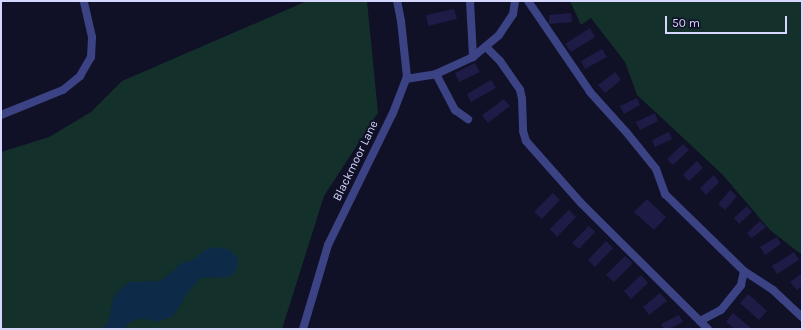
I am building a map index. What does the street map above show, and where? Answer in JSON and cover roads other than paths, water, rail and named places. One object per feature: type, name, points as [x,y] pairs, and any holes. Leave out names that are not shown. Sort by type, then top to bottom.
[{"type":"street","points":[[1,115],[63,90],[80,76],[91,57],[92,37],[84,1]]},
{"type":"street","name":"Blackmoor Lane","points":[[303,329],[328,245],[393,113],[406,80],[401,21],[397,1]]},
{"type":"street","points":[[470,1],[472,57]]},
{"type":"street","points":[[406,80],[436,74],[472,57],[486,47],[499,35],[513,14],[515,1]]},
{"type":"street","points":[[528,1],[590,92],[627,133],[656,169],[666,194],[744,271],[773,290],[802,317]]},
{"type":"street","points":[[486,47],[500,61],[520,90],[522,99],[523,132],[526,141],[581,203],[708,329]]},
{"type":"street","points":[[436,74],[455,110],[468,119]]},
{"type":"street","points":[[700,321],[721,310],[741,285],[744,271]]},
{"type":"water","points":[[213,247],[228,249],[238,258],[237,269],[230,277],[200,278],[189,291],[173,316],[157,322],[141,318],[128,323],[124,329],[102,329],[108,322],[114,296],[129,282],[161,281],[182,263],[193,260],[204,251]]}]
